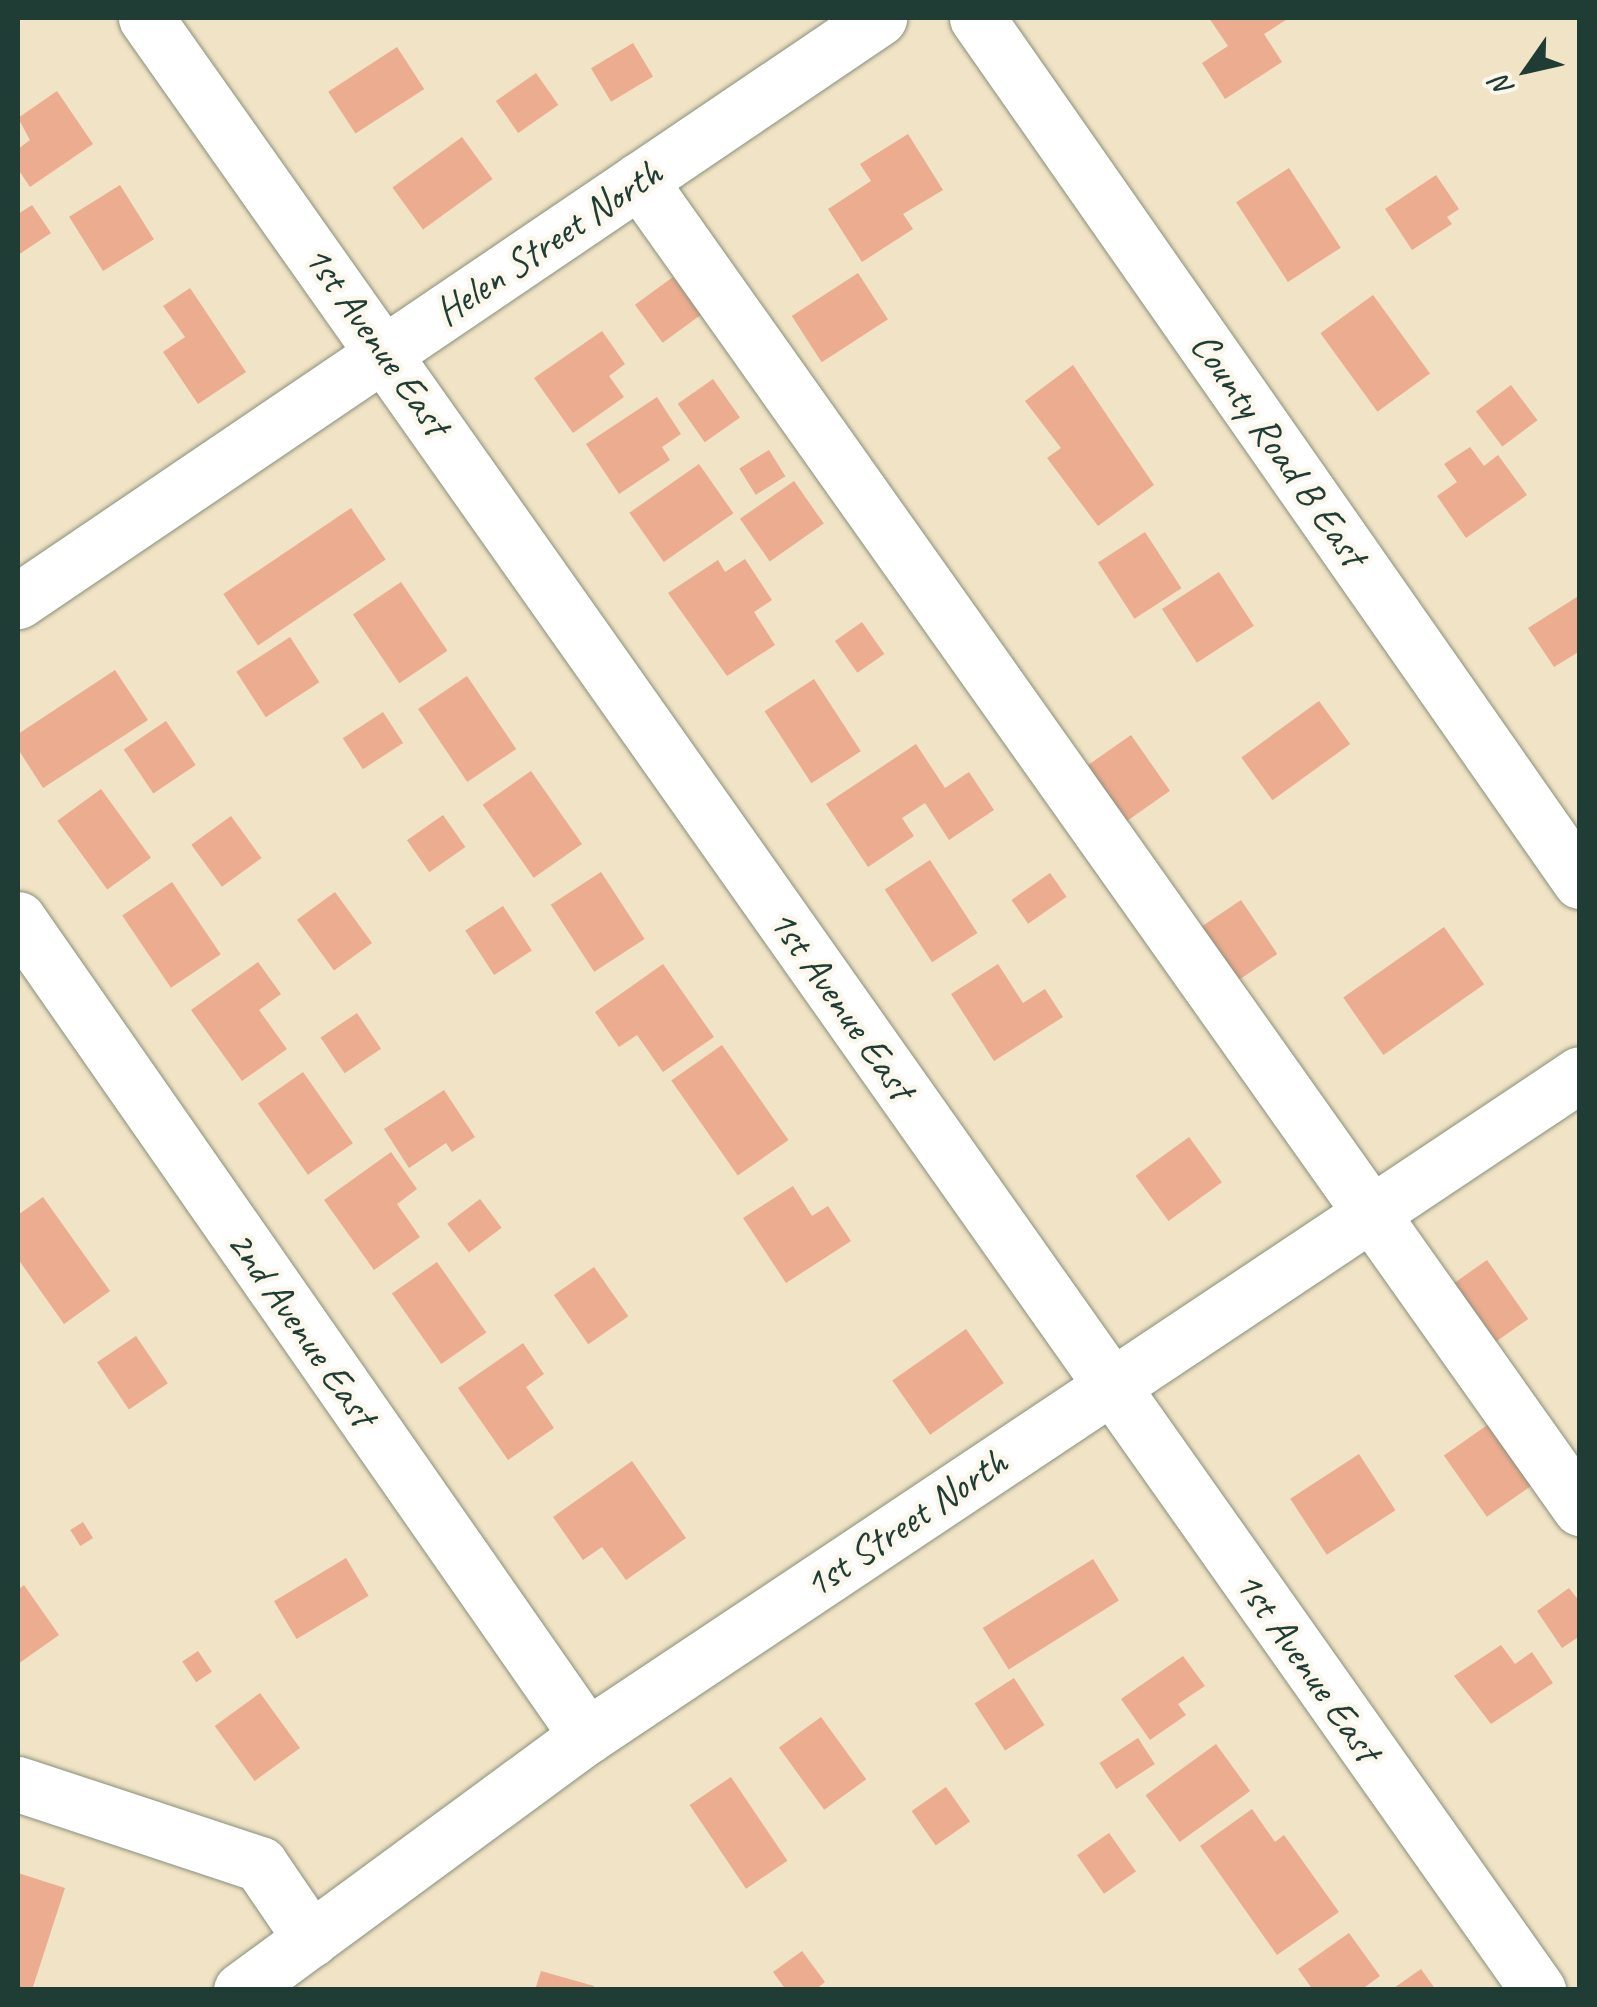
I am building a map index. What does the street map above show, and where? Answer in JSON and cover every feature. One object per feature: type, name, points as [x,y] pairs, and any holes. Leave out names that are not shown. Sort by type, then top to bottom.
[{"type":"street","name":"1st Avenue East","points":[[146,18],[386,352],[1109,1386],[1538,1990]]},
{"type":"street","name":"Helen Street North","points":[[18,602],[879,18]]},
{"type":"street","name":"County Road B East","points":[[977,18],[1580,881]]},
{"type":"street","points":[[640,180],[1580,1508]]},
{"type":"street","name":"2nd Avenue East","points":[[18,919],[587,1736]]},
{"type":"street","name":"1st Street North","points":[[242,1990],[587,1736],[1580,1074]]},
{"type":"street","points":[[18,1784],[260,1864],[311,1939]]},
{"type":"building","points":[[1209,18],[1289,18],[1264,34],[1282,62],[1225,99],[1202,63],[1228,46]]},
{"type":"building","points":[[633,43],[653,76],[611,102],[591,68]]},
{"type":"building","points":[[397,47],[424,89],[355,134],[328,92]]},
{"type":"building","points":[[536,73],[558,105],[518,133],[496,101]]},
{"type":"building","points":[[57,91],[93,144],[30,187],[18,169],[18,149],[30,140],[18,118]]},
{"type":"building","points":[[908,134],[943,190],[903,214],[913,229],[862,262],[828,209],[871,181],[860,164]]},
{"type":"building","points":[[462,137],[493,179],[423,230],[392,188]]},
{"type":"building","points":[[1289,168],[1341,248],[1288,282],[1236,202]]},
{"type":"building","points":[[1436,175],[1459,209],[1447,217],[1452,224],[1412,250],[1385,209]]},
{"type":"building","points":[[120,185],[154,239],[103,271],[69,217]]},
{"type":"building","points":[[32,205],[51,233],[18,255],[18,214]]},
{"type":"building","points":[[858,273],[888,319],[822,362],[792,316]]},
{"type":"building","points":[[673,277],[701,315],[663,343],[635,305]]},
{"type":"building","points":[[190,288],[246,372],[198,404],[163,352],[185,337],[163,306]]},
{"type":"building","points":[[1373,295],[1430,373],[1377,412],[1320,333]]},
{"type":"building","points":[[602,331],[625,364],[609,376],[624,397],[573,433],[534,378]]},
{"type":"building","points":[[1073,365],[1154,485],[1098,526],[1047,458],[1061,448],[1025,401]]},
{"type":"building","points":[[713,379],[740,418],[705,442],[678,404]]},
{"type":"building","points":[[1511,385],[1537,420],[1502,447],[1476,411]]},
{"type":"building","points":[[657,397],[681,434],[662,447],[670,460],[619,494],[586,444]]},
{"type":"building","points":[[1470,447],[1484,466],[1498,455],[1527,495],[1466,538],[1437,496],[1457,482],[1444,464]]},
{"type":"building","points":[[769,450],[785,476],[756,495],[739,469]]},
{"type":"building","points":[[699,464],[733,513],[664,562],[629,513]]},
{"type":"building","points":[[794,481],[824,524],[770,561],[740,519]]},
{"type":"building","points":[[351,508],[386,559],[258,646],[223,594]]},
{"type":"building","points":[[1145,532],[1181,588],[1135,619],[1098,562]]},
{"type":"building","points":[[745,559],[772,600],[754,612],[775,645],[727,676],[668,593],[718,560],[725,572]]},
{"type":"building","points":[[1219,572],[1254,626],[1197,663],[1162,609]]},
{"type":"building","points":[[401,582],[447,651],[399,683],[353,614]]},
{"type":"building","points":[[1580,595],[1580,651],[1554,667],[1528,628]]},
{"type":"building","points":[[862,622],[884,654],[857,673],[835,641]]},
{"type":"building","points":[[290,637],[319,682],[266,717],[236,672]]},
{"type":"building","points":[[115,670],[148,720],[43,788],[18,749],[18,734]]},
{"type":"building","points":[[467,676],[516,749],[467,782],[418,709]]},
{"type":"building","points":[[814,679],[861,751],[811,783],[765,711]]},
{"type":"building","points":[[1319,701],[1350,744],[1272,800],[1241,757]]},
{"type":"building","points":[[383,712],[403,743],[363,769],[343,738]]},
{"type":"building","points":[[166,721],[196,765],[153,793],[124,750]]},
{"type":"building","points":[[1131,735],[1170,791],[1118,827],[1079,772]]},
{"type":"building","points":[[916,744],[945,788],[969,772],[994,810],[949,840],[925,803],[902,818],[914,836],[868,867],[826,804]]},
{"type":"building","points":[[531,771],[582,844],[534,878],[483,805]]},
{"type":"building","points":[[101,789],[151,858],[107,890],[57,821]]},
{"type":"building","points":[[443,815],[465,847],[429,872],[407,840]]},
{"type":"building","points":[[231,816],[262,858],[222,887],[191,845]]},
{"type":"building","points":[[930,860],[977,933],[932,962],[885,889]]},
{"type":"building","points":[[601,872],[645,939],[594,972],[551,905]]},
{"type":"building","points":[[1050,873],[1067,897],[1028,924],[1011,900]]},
{"type":"building","points":[[172,882],[221,954],[171,988],[122,916]]},
{"type":"building","points":[[335,892],[372,943],[334,971],[297,920]]},
{"type":"building","points":[[1241,900],[1277,954],[1228,987],[1192,933]]},
{"type":"building","points":[[503,906],[532,950],[494,975],[465,931]]},
{"type":"building","points":[[1444,927],[1484,984],[1383,1055],[1343,998]]},
{"type":"building","points":[[258,962],[281,994],[259,1010],[287,1049],[242,1081],[191,1010]]},
{"type":"building","points":[[663,964],[714,1037],[663,1072],[637,1035],[619,1047],[595,1012]]},
{"type":"building","points":[[998,964],[1023,1003],[1045,989],[1063,1017],[994,1061],[951,994]]},
{"type":"building","points":[[357,1013],[381,1049],[345,1073],[321,1038]]},
{"type":"building","points":[[722,1045],[789,1140],[738,1176],[671,1081]]},
{"type":"building","points":[[303,1072],[353,1143],[308,1175],[258,1104]]},
{"type":"building","points":[[444,1090],[475,1137],[452,1152],[446,1143],[409,1168],[384,1129]]},
{"type":"building","points":[[1189,1137],[1222,1182],[1169,1221],[1136,1176]]},
{"type":"building","points":[[391,1152],[417,1189],[397,1204],[420,1237],[374,1270],[324,1200]]},
{"type":"building","points":[[793,1186],[812,1216],[828,1206],[851,1241],[786,1283],[743,1218]]},
{"type":"building","points":[[43,1197],[110,1291],[64,1324],[18,1259],[18,1215]]},
{"type":"building","points":[[480,1199],[502,1228],[469,1252],[447,1224]]},
{"type":"building","points":[[1487,1260],[1528,1319],[1490,1346],[1448,1287]]},
{"type":"building","points":[[437,1262],[486,1332],[441,1364],[392,1294]]},
{"type":"building","points":[[594,1267],[628,1316],[588,1344],[554,1295]]},
{"type":"building","points":[[966,1329],[1004,1383],[930,1435],[892,1381]]},
{"type":"building","points":[[136,1336],[168,1383],[129,1410],[97,1362]]},
{"type":"building","points":[[523,1343],[544,1374],[526,1387],[554,1428],[508,1460],[458,1388]]},
{"type":"building","points":[[1493,1421],[1536,1482],[1487,1517],[1444,1455]]},
{"type":"building","points":[[1359,1454],[1395,1510],[1327,1555],[1290,1499]]},
{"type":"building","points":[[632,1461],[686,1538],[626,1580],[602,1547],[583,1560],[553,1517]]},
{"type":"building","points":[[83,1522],[93,1538],[80,1546],[70,1530]]},
{"type":"building","points":[[346,1558],[369,1596],[297,1639],[274,1601]]},
{"type":"building","points":[[1093,1559],[1119,1601],[1009,1669],[983,1628]]},
{"type":"building","points":[[24,1585],[59,1635],[18,1664],[18,1590]]},
{"type":"building","points":[[1569,1588],[1580,1602],[1580,1636],[1562,1648],[1537,1611]]},
{"type":"building","points":[[1501,1645],[1515,1664],[1532,1652],[1553,1683],[1491,1724],[1454,1676]]},
{"type":"building","points":[[198,1651],[212,1672],[196,1682],[182,1662]]},
{"type":"building","points":[[1183,1656],[1205,1686],[1178,1704],[1186,1715],[1150,1740],[1121,1699]]},
{"type":"building","points":[[1014,1678],[1044,1725],[1005,1751],[975,1704]]},
{"type":"building","points":[[260,1693],[300,1748],[255,1781],[215,1726]]},
{"type":"building","points":[[821,1717],[866,1779],[824,1810],[779,1748]]},
{"type":"building","points":[[1138,1738],[1155,1764],[1116,1789],[1099,1763]]},
{"type":"building","points":[[1216,1744],[1250,1791],[1180,1842],[1146,1795]]},
{"type":"building","points":[[731,1777],[787,1861],[746,1889],[690,1805]]},
{"type":"building","points":[[946,1787],[970,1821],[936,1845],[912,1811]]},
{"type":"building","points":[[1252,1809],[1275,1842],[1284,1835],[1339,1912],[1277,1955],[1200,1846]]},
{"type":"building","points":[[1109,1833],[1136,1872],[1104,1894],[1077,1855]]},
{"type":"building","points":[[18,1873],[65,1888],[32,1990],[18,1990]]},
{"type":"building","points":[[1349,1933],[1380,1976],[1361,1990],[1313,1990],[1298,1969]]},
{"type":"building","points":[[802,1951],[825,1982],[815,1990],[786,1990],[773,1972]]},
{"type":"building","points":[[1421,1969],[1436,1990],[1391,1990]]},
{"type":"building","points":[[541,1971],[594,1986],[593,1990],[535,1990]]}]
